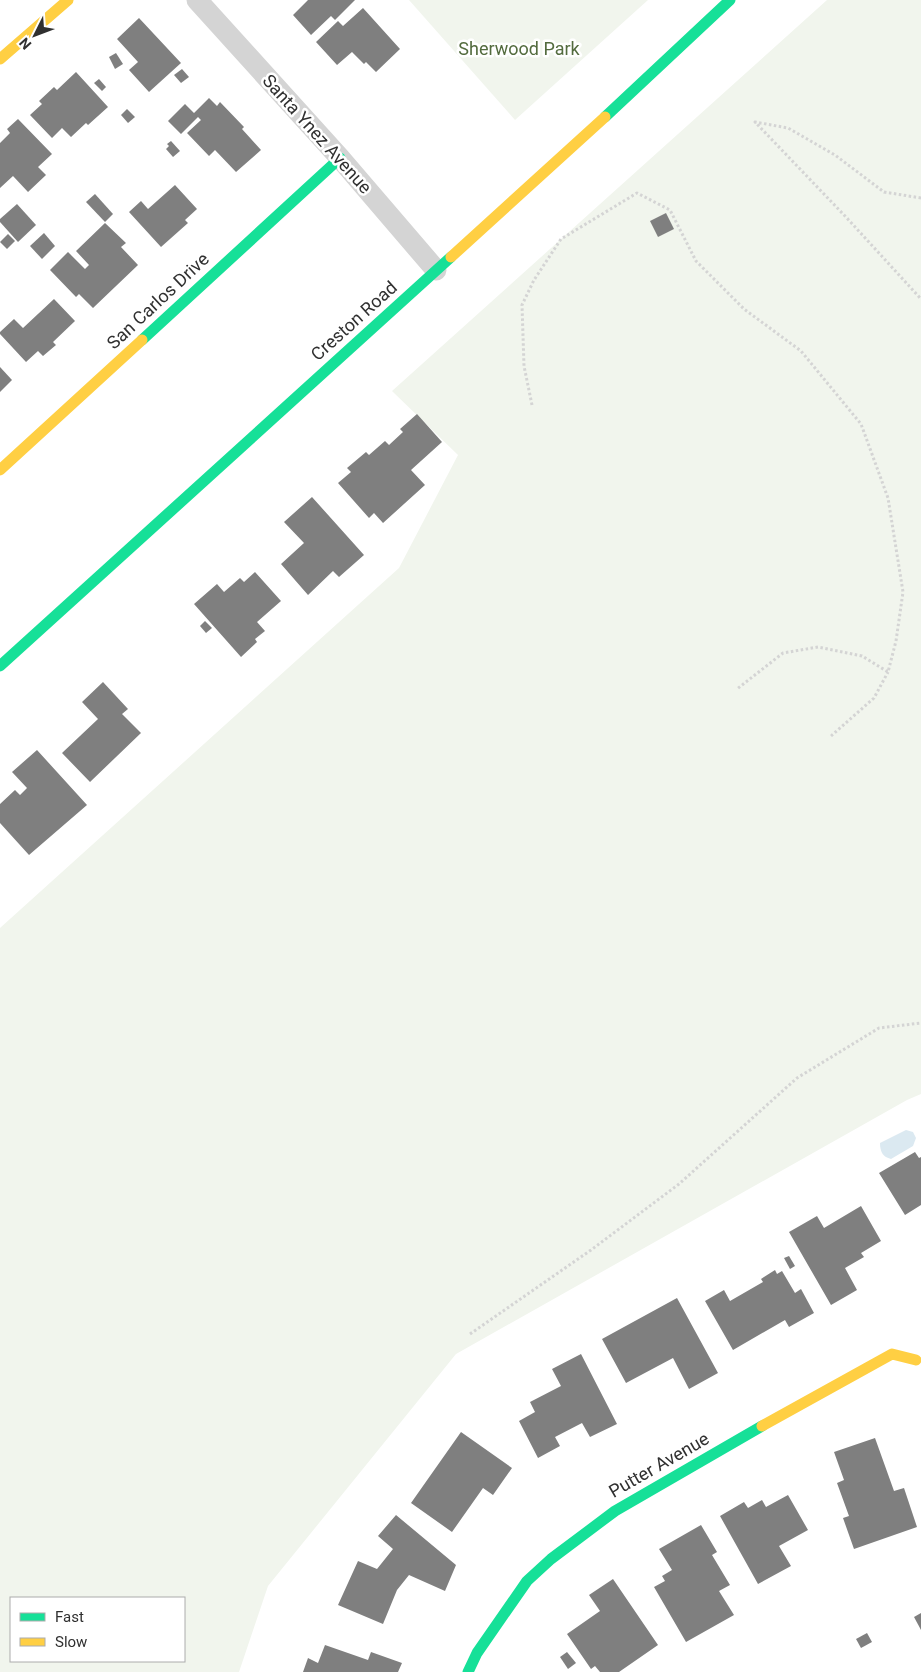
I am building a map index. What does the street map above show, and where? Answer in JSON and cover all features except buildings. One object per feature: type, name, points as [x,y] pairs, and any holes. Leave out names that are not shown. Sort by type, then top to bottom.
[{"type":"street","points":[[0,59],[68,0]]},
{"type":"street","name":"Santa Ynez Avenue","points":[[197,0],[340,158],[436,270]]},
{"type":"street","name":"Creston Road","points":[[0,666],[586,135],[730,0]]},
{"type":"street","name":"San Carlos Drive","points":[[0,470],[340,158]]},
{"type":"street","name":"Putter Avenue","points":[[468,1672],[478,1653],[527,1581],[551,1559],[615,1511],[804,1402],[892,1354],[919,1358]]},
{"type":"path","points":[[921,198],[884,192],[835,155],[788,128],[755,122],[921,299]]},
{"type":"path","points":[[532,405],[524,366],[522,305],[534,280],[561,239],[636,193],[670,210],[696,261],[744,309],[801,351],[861,424],[888,498],[903,592],[896,641],[888,672],[874,698],[831,736]]},
{"type":"path","points":[[737,689],[783,653],[818,647],[862,656],[888,672]]},
{"type":"path","points":[[470,1334],[592,1250],[680,1184],[797,1078],[879,1028],[921,1023]]},
{"type":"green space","name":"Sherwood Park","points":[[409,0],[648,0],[515,120]]},
{"type":"green space","points":[[827,0],[921,0],[921,1094],[907,1100],[456,1354],[268,1586],[239,1672],[0,1672],[0,928],[399,568],[458,455],[392,391]]},
{"type":"shaded area","points":[[906,1130],[913,1132],[916,1138],[913,1146],[891,1159],[884,1155],[881,1151],[880,1143]]},
{"type":"traffic: fast","points":[[605,117],[730,0]]},
{"type":"traffic: fast","points":[[142,340],[340,158]]},
{"type":"traffic: fast","points":[[0,666],[451,257]]},
{"type":"traffic: fast","points":[[468,1672],[477,1653],[527,1581],[551,1559],[615,1511],[762,1426]]},
{"type":"traffic: slow","points":[[0,59],[68,0]]},
{"type":"traffic: slow","points":[[451,257],[605,117]]},
{"type":"traffic: slow","points":[[0,470],[142,340]]},
{"type":"traffic: slow","points":[[762,1426],[892,1354],[916,1360]]}]
